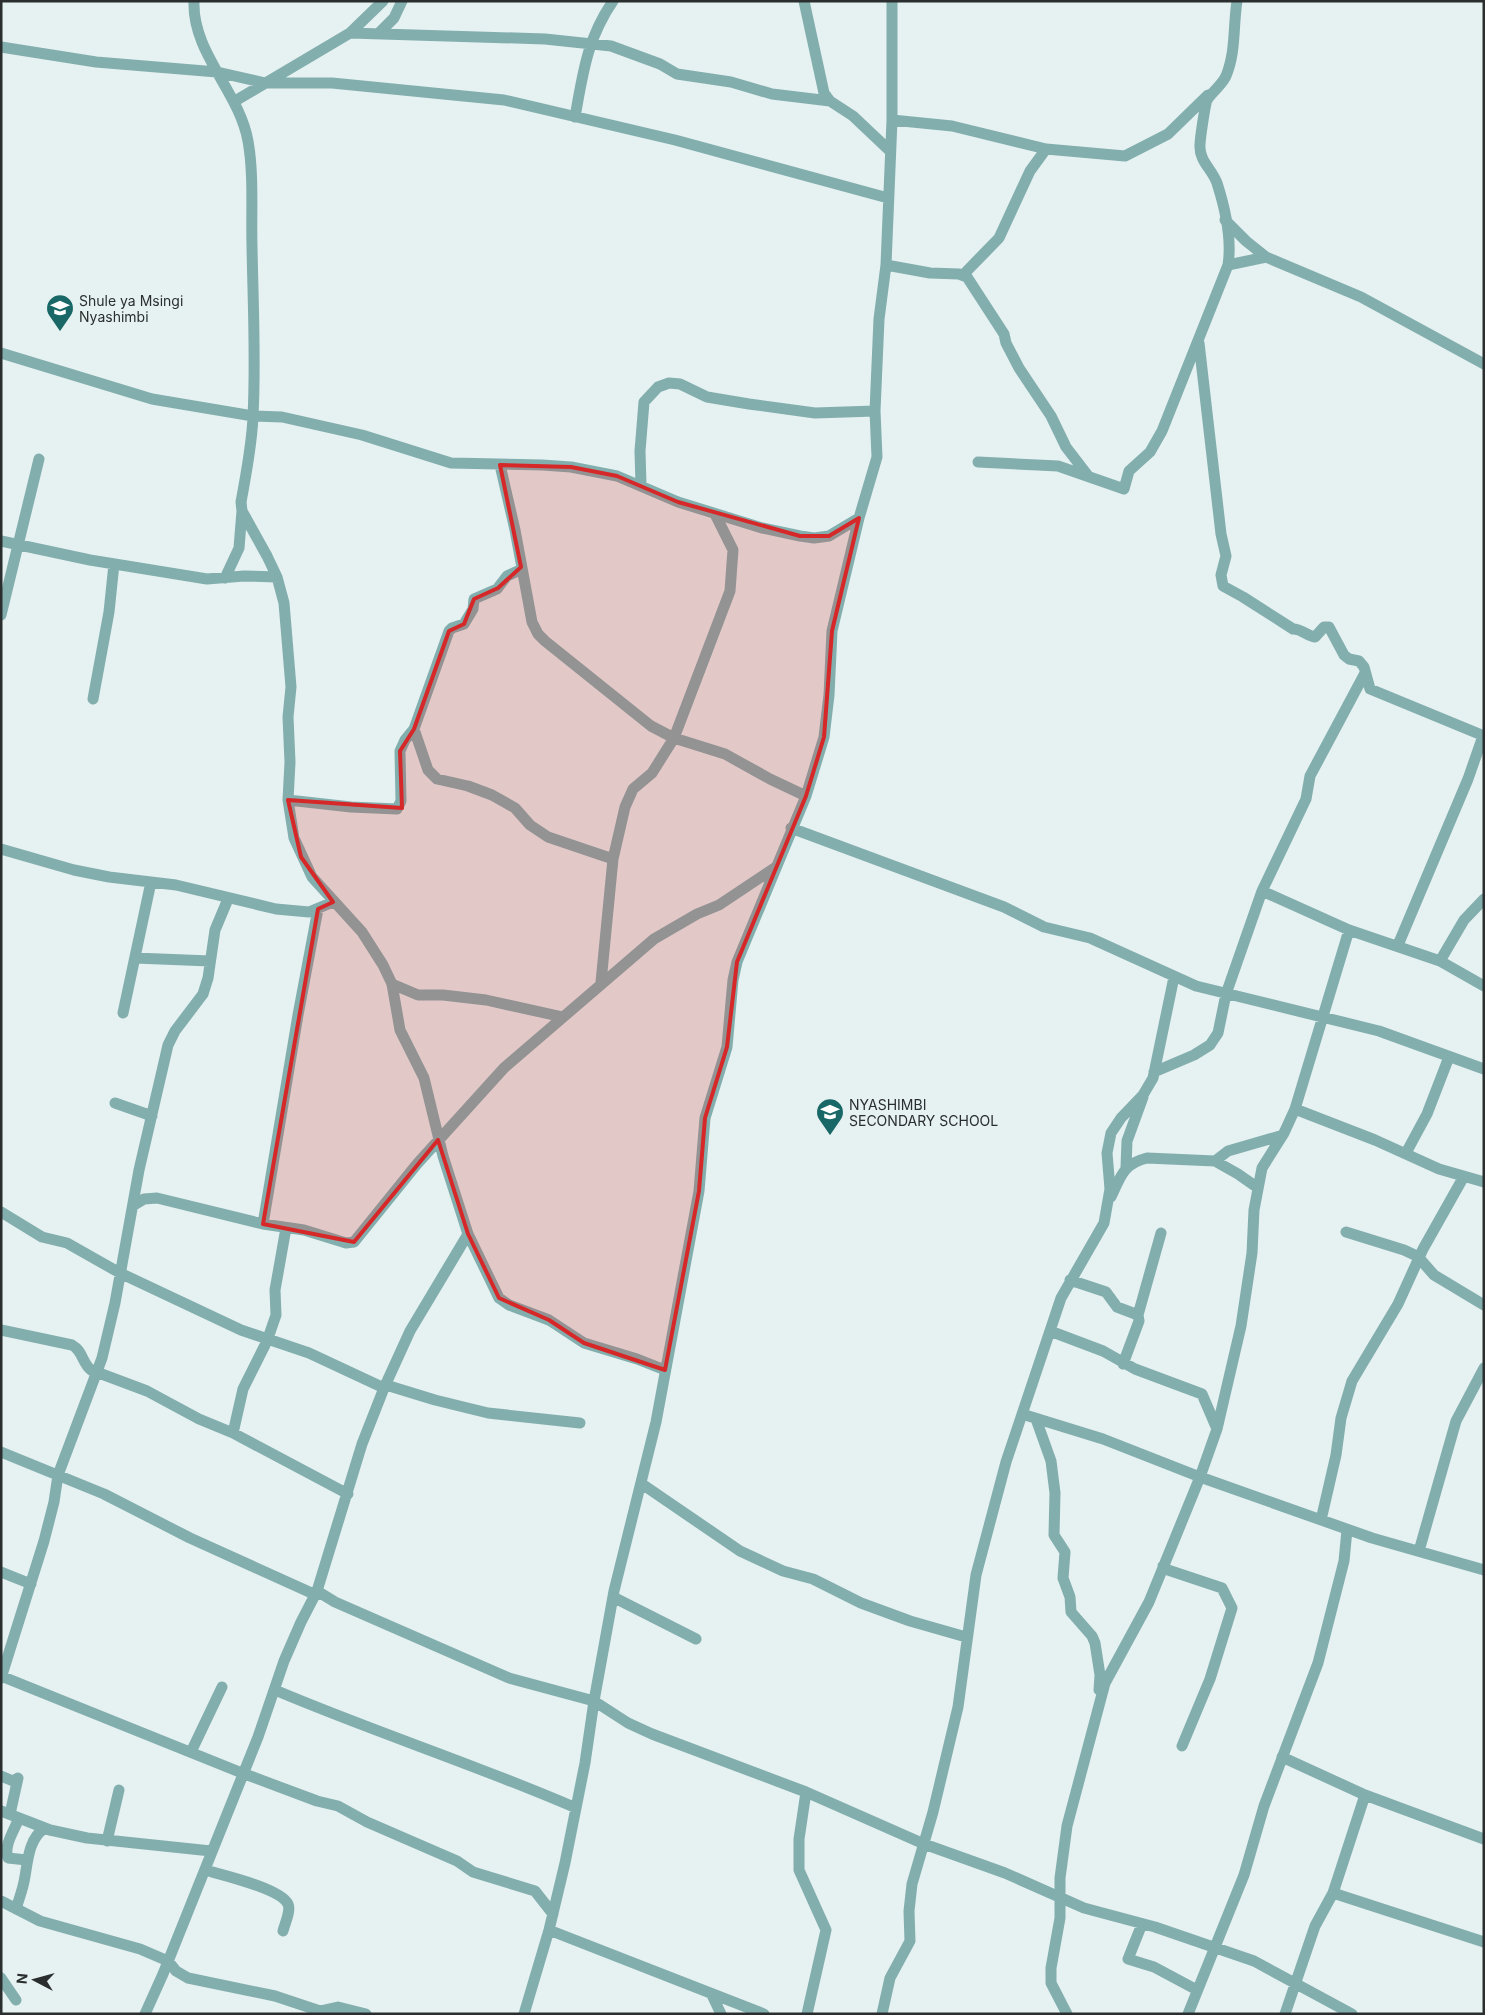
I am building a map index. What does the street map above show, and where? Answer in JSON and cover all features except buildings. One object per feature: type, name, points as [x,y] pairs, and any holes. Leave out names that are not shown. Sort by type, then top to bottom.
[{"type":"street","points":[[194,1],[197,25],[217,72],[235,101],[248,141],[250,166],[255,350],[254,416],[241,502],[242,511],[238,548],[225,578]]},
{"type":"street","points":[[235,101],[350,33],[382,1]]},
{"type":"street","points":[[379,33],[394,18],[402,1]]},
{"type":"street","points":[[574,117],[590,44],[601,18],[613,1]]},
{"type":"street","points":[[804,1],[814,40],[822,88],[830,101],[853,116],[890,151]]},
{"type":"street","points":[[524,2014],[553,1914],[585,1763],[613,1597],[642,1484],[699,1191],[705,1118],[727,1047],[733,980],[737,962],[791,828],[806,796],[826,728],[832,631],[859,518],[878,457],[875,411],[879,320],[886,265],[892,120],[892,1]]},
{"type":"street","points":[[978,462],[1050,465],[1124,489],[1128,470],[1150,452],[1162,431],[1228,265],[1230,246],[1217,182],[1205,164],[1200,145],[1207,101],[1227,72],[1234,47],[1234,19],[1237,1]]},
{"type":"street","points":[[350,33],[535,38],[611,46],[660,64],[677,74],[731,82],[772,94],[830,101]]},
{"type":"street","points":[[1,47],[96,62],[217,72],[266,83],[332,83],[504,100],[675,140],[888,198]]},
{"type":"street","points":[[892,120],[952,126],[1046,149],[1126,156],[1168,134],[1194,110],[1227,72]]},
{"type":"street","points":[[886,265],[930,273],[964,275],[999,238],[1030,171],[1046,149]]},
{"type":"street","points":[[1225,220],[1246,241],[1266,257],[1361,297],[1484,364]]},
{"type":"street","points":[[1228,265],[1266,257]]},
{"type":"street","points":[[964,275],[1004,334],[1019,368],[1051,416],[1066,447],[1089,477]]},
{"type":"street","points":[[1198,340],[1221,534],[1226,556],[1221,575],[1223,586],[1293,629],[1301,629],[1316,637],[1324,627],[1329,627],[1344,655],[1349,659],[1359,661],[1364,667],[1369,687],[1373,690],[1484,736],[1468,779],[1398,945]]},
{"type":"street","points":[[1,353],[152,399],[254,416],[282,417],[362,435],[451,464],[571,467],[617,476],[641,485],[652,492],[762,528],[814,538],[829,536],[859,518]]},
{"type":"street","points":[[641,485],[640,451],[644,402],[658,387],[669,383],[680,384],[707,397],[815,413],[875,411]]},
{"type":"street","points":[[1,615],[39,459]]},
{"type":"street","points":[[500,466],[532,622],[538,634],[650,726],[674,738],[725,754],[806,796]]},
{"type":"street","points":[[242,511],[277,577],[284,603],[290,656],[288,800],[294,838],[312,878],[362,932],[384,965],[392,984],[400,1030],[424,1078],[439,1140],[468,1234],[495,1292],[503,1301],[549,1320],[584,1343],[637,1358],[665,1370]]},
{"type":"street","points":[[602,982],[614,858],[625,807],[635,787],[652,773],[674,738],[730,591],[732,550],[715,514]]},
{"type":"street","points":[[1,541],[114,564],[207,579],[277,577]]},
{"type":"street","points":[[93,699],[109,612],[114,564]]},
{"type":"street","points":[[288,800],[351,807],[397,809],[401,800],[400,751],[405,740],[414,729],[449,632],[452,628],[464,624],[473,609],[474,599],[497,589],[507,576],[522,569]]},
{"type":"street","points":[[1154,1072],[1194,1055],[1210,1045],[1218,1033],[1226,994],[1262,891],[1306,799],[1310,776],[1365,673]]},
{"type":"street","points":[[414,729],[428,770],[437,779],[468,786],[492,796],[514,808],[530,825],[548,836],[614,858]]},
{"type":"street","points":[[791,828],[1004,906],[1044,927],[1090,938],[1174,977],[1226,994],[1379,1030],[1484,1069]]},
{"type":"street","points":[[1,849],[74,870],[183,887],[228,899],[293,911],[309,912],[333,902]]},
{"type":"street","points":[[134,1205],[144,1198],[157,1198],[263,1224],[304,1230],[346,1243],[354,1242],[439,1140],[504,1068],[654,939],[697,914],[719,905],[776,867]]},
{"type":"street","points":[[123,1013],[151,882]]},
{"type":"street","points":[[1262,891],[1369,938],[1398,945],[1440,961],[1484,986]]},
{"type":"street","points":[[228,899],[215,930],[203,994],[175,1031],[168,1045],[115,1303],[97,1372],[58,1475],[54,1502],[1,1677],[317,1801],[338,1806],[367,1822],[450,1857],[473,1872],[529,1889],[540,1896],[553,1914]]},
{"type":"street","points":[[1440,961],[1464,920],[1484,899]]},
{"type":"street","points":[[263,1224],[318,909]]},
{"type":"street","points":[[1067,2014],[1051,1983],[1060,1897],[1060,1878],[1067,1826],[1099,1702],[1111,1670],[1149,1602],[1200,1477],[1217,1429],[1241,1326],[1262,1168],[1280,1136],[1284,1133],[1295,1109],[1349,930]]},
{"type":"street","points":[[135,958],[210,961]]},
{"type":"street","points":[[1108,1203],[1107,1153],[1111,1134],[1122,1118],[1149,1088],[1174,977]]},
{"type":"street","points":[[392,984],[418,995],[444,995],[486,1000],[563,1017]]},
{"type":"street","points":[[1406,1153],[1427,1114],[1450,1057]]},
{"type":"street","points":[[882,2014],[890,1978],[910,1940],[909,1900],[961,1693],[966,1637],[976,1575],[1006,1462],[1061,1298],[1099,1233],[1108,1203],[1126,1167],[1127,1141],[1143,1095]]},
{"type":"street","points":[[115,1104],[152,1116]]},
{"type":"street","points":[[1295,1109],[1406,1153],[1439,1169],[1463,1178],[1484,1182]]},
{"type":"street","points":[[1215,1161],[1228,1151],[1280,1136]]},
{"type":"street","points":[[1126,1167],[1136,1161],[1147,1158],[1215,1161],[1258,1188]]},
{"type":"street","points":[[1321,1520],[1336,1455],[1341,1418],[1352,1381],[1398,1304],[1444,1208],[1463,1178]]},
{"type":"street","points":[[1,1212],[42,1238],[67,1243],[120,1273],[267,1341],[309,1353],[385,1387],[488,1413],[580,1423]]},
{"type":"street","points":[[233,1433],[243,1389],[267,1341],[276,1315],[275,1290],[286,1228]]},
{"type":"street","points":[[1346,1232],[1404,1250],[1419,1258],[1434,1274],[1484,1305]]},
{"type":"street","points":[[1123,1364],[1139,1321],[1138,1316],[1161,1233]]},
{"type":"street","points":[[144,2014],[205,1870],[275,1690],[284,1660],[300,1622],[317,1593],[362,1444],[385,1387],[414,1324],[468,1234]]},
{"type":"street","points":[[1070,1280],[1106,1292],[1117,1307],[1138,1316]]},
{"type":"street","points":[[1,1330],[72,1345],[79,1349],[86,1366],[97,1372],[147,1391],[199,1419],[233,1433],[348,1494]]},
{"type":"street","points":[[1050,1331],[1096,1348],[1123,1364],[1202,1394],[1217,1429]]},
{"type":"street","points":[[1419,1551],[1456,1421],[1466,1398],[1484,1368]]},
{"type":"street","points":[[1022,1414],[1104,1439],[1200,1477],[1347,1530],[1484,1570]]},
{"type":"street","points":[[1036,1419],[1051,1461],[1055,1493],[1054,1533],[1065,1549],[1063,1578],[1070,1597],[1071,1612],[1092,1636],[1095,1643],[1100,1674],[1099,1702]]},
{"type":"street","points":[[1,1452],[104,1494],[190,1538],[509,1678],[594,1701],[628,1723],[652,1734],[806,1792],[924,1844],[1005,1872],[1084,1908],[1142,1924],[1266,1966],[1352,2014]]},
{"type":"street","points":[[642,1484],[740,1552],[783,1572],[813,1580],[861,1603],[910,1621],[966,1637]]},
{"type":"street","points":[[1188,2014],[1244,1874],[1264,1806],[1318,1663],[1344,1560],[1347,1530]]},
{"type":"street","points":[[1163,1566],[1168,1570],[1222,1588],[1232,1608],[1210,1679],[1182,1746]]},
{"type":"street","points":[[1,1572],[30,1584]]},
{"type":"street","points":[[613,1597],[696,1639]]},
{"type":"street","points":[[191,1752],[222,1687]]},
{"type":"street","points":[[275,1690],[350,1722],[457,1760],[576,1808]]},
{"type":"street","points":[[1282,1757],[1365,1795],[1484,1839]]},
{"type":"street","points":[[1,1776],[13,1781],[18,1778],[10,1814],[6,1855],[8,1858],[27,1860]]},
{"type":"street","points":[[107,1841],[119,1790]]},
{"type":"street","points":[[806,1792],[799,1839],[799,1870],[826,1930],[807,2014]]},
{"type":"street","points":[[1285,2014],[1315,1926],[1333,1893],[1365,1795]]},
{"type":"street","points":[[10,1814],[45,1828],[107,1841],[211,1851]]},
{"type":"street","points":[[16,1909],[23,1886],[27,1860],[37,1834],[45,1828]]},
{"type":"street","points":[[205,1870],[245,1882],[282,1898],[288,1905],[283,1931]]},
{"type":"street","points":[[1333,1893],[1484,1942]]},
{"type":"street","points":[[1,1901],[40,1921],[132,1946],[168,1961],[176,1971],[188,1978],[275,1996],[320,2011],[338,2007],[366,2014]]},
{"type":"street","points":[[1142,1924],[1128,1959],[1154,1967],[1197,1990]]},
{"type":"street","points":[[549,1930],[764,2014]]},
{"type":"street","points":[[1,1978],[16,2000]]},
{"type":"street","points":[[712,1995],[721,2014]]},
{"type":"highlighted area","points":[[500,465],[571,467],[617,476],[678,502],[800,536],[829,536],[859,518],[832,631],[824,737],[806,796],[737,962],[727,1047],[705,1118],[699,1191],[665,1370],[584,1343],[549,1320],[499,1298],[468,1234],[438,1140],[354,1242],[263,1224],[318,909],[333,902],[301,857],[288,800],[402,808],[400,751],[414,729],[449,631],[464,624],[474,599],[498,588],[521,567]]},
{"type":"place","name":"Shule ya Msingi Nyashimbi","points":[[60,332]]},
{"type":"place","name":"NYASHIMBI SECONDARY SCHOOL","points":[[830,1136]]}]
